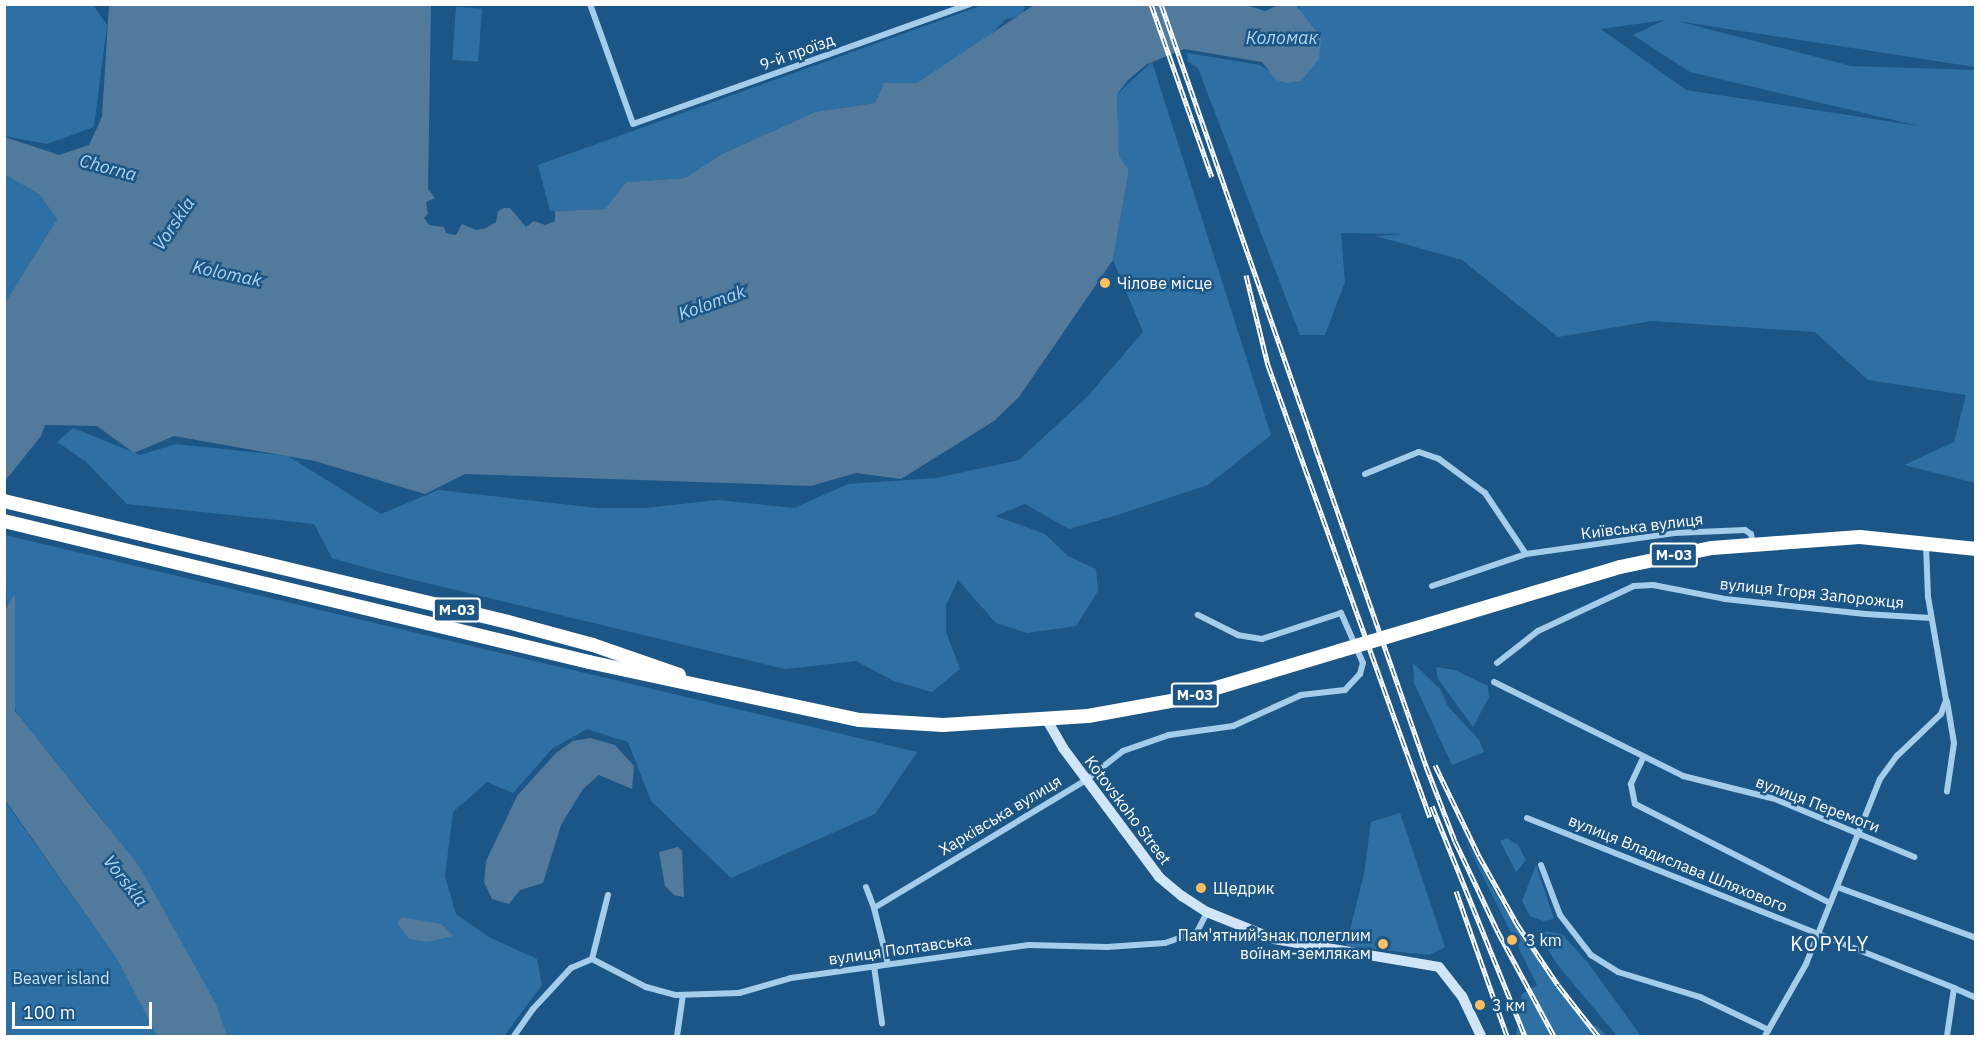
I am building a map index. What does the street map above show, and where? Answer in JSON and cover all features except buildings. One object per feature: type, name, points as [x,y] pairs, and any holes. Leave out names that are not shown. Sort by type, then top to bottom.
[{"type":"highway","name":"М-03","points":[[4,501],[165,538],[593,645],[743,697]]},
{"type":"highway","name":"М-03","points":[[4,521],[743,697],[867,721],[943,725],[1047,720],[1176,700],[1620,567],[1753,544],[1838,537],[1976,549]]},
{"type":"street","name":"9-й проїзд","points":[[590,4],[633,124],[970,4]]},
{"type":"street","points":[[1365,474],[1419,452],[1439,459],[1485,494],[1526,554]]},
{"type":"street","name":"Київська вулиця","points":[[1432,586],[1526,554],[1705,530],[1745,530],[1751,534],[1753,544]]},
{"type":"street","points":[[1926,543],[1931,618],[1954,743],[1947,791]]},
{"type":"street","name":"вулиця Ігоря Запорожця","points":[[1497,663],[1538,631],[1634,586],[1653,585],[1725,599],[1854,613],[1931,618]]},
{"type":"street","name":"Харківська вулиця","points":[[874,908],[1086,780],[1123,751],[1146,741],[1233,726],[1301,695],[1345,690],[1355,683],[1363,663],[1341,613],[1262,639],[1238,635],[1198,615]]},
{"type":"street","name":"вулиця Перемоги","points":[[1494,682],[1683,776],[1775,799],[1914,856]]},
{"type":"street","points":[[1765,1036],[1818,933],[1880,779],[1897,756],[1941,714],[1946,700]]},
{"type":"street","name":"Kotovskoho Street","points":[[1047,720],[1086,780],[1159,877],[1207,912],[1274,939],[1439,967],[1462,996],[1481,1036]]},
{"type":"street","points":[[1643,758],[1631,784],[1635,804],[1830,903]]},
{"type":"street","name":"вулиця Владислава Шляхового","points":[[1527,818],[1976,998]]},
{"type":"street","points":[[1541,865],[1560,915],[1591,955],[1618,972],[1700,997],[1769,1030]]},
{"type":"street","points":[[1837,886],[1976,938]]},
{"type":"street","points":[[866,887],[874,908],[888,964]]},
{"type":"street","points":[[514,1036],[533,1009],[571,968],[592,959],[608,895]]},
{"type":"street","name":"вулиця Полтавська","points":[[592,959],[646,987],[683,994],[739,993],[791,978],[1029,945],[1107,947],[1165,943],[1197,932],[1207,912]]},
{"type":"street","points":[[874,966],[882,1023]]},
{"type":"street","points":[[1947,1036],[1954,988]]},
{"type":"street","points":[[677,1036],[683,994]]},
{"type":"green space","points":[[4,5],[93,5],[107,25],[94,127],[47,144],[5,136]]},
{"type":"green space","points":[[983,5],[1025,5],[1023,15],[1006,19],[984,41],[917,83],[884,83],[875,103],[815,112],[722,154],[685,178],[626,182],[605,209],[550,211],[538,165]]},
{"type":"green space","points":[[1296,5],[1975,5],[1975,67],[1677,21],[1851,66],[1975,70],[1975,483],[1904,465],[1954,442],[1966,395],[1868,380],[1815,332],[1652,321],[1558,337],[1462,260],[1376,236],[1405,234],[1341,233],[1345,282],[1325,335],[1300,335],[1198,68],[1188,62],[1187,53],[1260,65],[1285,82],[1300,8]],"holes":[[[1665,20],[1633,35],[1690,72],[1919,126],[1686,90],[1601,29]]]},
{"type":"green space","points":[[456,7],[482,9],[478,62],[452,60]]},
{"type":"green space","points":[[1152,62],[1271,435],[1208,485],[1114,516],[1069,529],[1025,504],[995,516],[1045,534],[1068,556],[1096,569],[1098,591],[1076,626],[1027,633],[996,623],[958,580],[946,605],[946,632],[960,669],[932,692],[894,681],[856,661],[785,669],[385,573],[332,558],[314,524],[127,504],[85,461],[57,442],[73,428],[140,455],[176,444],[288,456],[381,514],[438,490],[598,508],[645,508],[718,500],[794,508],[848,484],[936,478],[1019,460],[1087,397],[1143,332],[1113,260],[1129,170],[1119,156],[1117,94]]},
{"type":"green space","points":[[5,175],[39,194],[57,219],[5,303]]},
{"type":"green space","points":[[5,535],[917,752],[875,814],[731,878],[651,801],[628,742],[587,729],[553,748],[513,793],[487,782],[453,812],[445,876],[456,914],[489,937],[537,959],[542,985],[504,1036],[226,1036],[106,824],[18,715],[9,694]]},
{"type":"green space","points":[[1413,663],[1441,690],[1447,705],[1479,740],[1484,752],[1452,765],[1414,683]]},
{"type":"green space","points":[[1436,667],[1455,670],[1488,686],[1489,697],[1473,727],[1438,679]]},
{"type":"green space","name":"Beaver island","points":[[4,800],[117,959],[157,1036],[5,1036]]},
{"type":"green space","points":[[1400,813],[1445,947],[1429,955],[1346,946],[1364,874],[1371,822]]},
{"type":"green space","points":[[1463,836],[1505,910],[1592,1026],[1597,1026],[1607,1036],[1516,1036],[1522,994],[1537,985]]},
{"type":"green space","points":[[1507,838],[1518,845],[1526,860],[1516,872],[1500,841]]},
{"type":"green space","points":[[1536,865],[1554,919],[1543,921],[1530,916],[1522,901]]},
{"type":"green space","points":[[1537,930],[1562,934],[1588,963],[1641,1036],[1617,1036],[1556,963]]},
{"type":"water","points":[[1243,4],[1265,11],[1279,5],[1296,5],[1321,38],[1319,59],[1301,81],[1288,83],[1276,80],[1262,62],[1184,49],[1147,64],[1128,80],[1117,94],[1119,156],[1129,170],[1113,260],[1019,397],[994,421],[901,479],[856,473],[811,486],[465,474],[425,494],[315,461],[174,436],[134,453],[97,426],[45,425],[41,436],[5,481],[5,303],[57,219],[39,194],[5,175],[5,137],[59,155],[89,145],[102,117],[109,5],[431,5],[428,189],[435,198],[426,202],[428,214],[424,218],[429,225],[444,227],[446,233],[456,235],[462,224],[476,230],[486,228],[496,222],[498,211],[504,208],[510,208],[526,227],[534,221],[545,225],[555,221],[555,211],[605,209],[626,182],[685,178],[722,154],[815,112],[875,103],[884,83],[917,83],[1034,5]]},
{"type":"water","name":"Vorskla","points":[[15,594],[15,711],[139,866],[216,1004],[227,1036],[157,1036],[117,959],[5,800],[5,610]]},
{"type":"water","points":[[590,738],[615,745],[634,766],[632,789],[599,775],[583,789],[561,825],[543,883],[520,890],[509,904],[492,899],[484,882],[486,861],[517,796],[556,753],[573,741]]},
{"type":"water","points":[[678,847],[682,851],[684,897],[674,895],[665,886],[659,852]]},
{"type":"water","points":[[402,917],[441,924],[453,936],[427,942],[409,939],[397,923]]},
{"type":"railway","points":[[1151,4],[1212,177]]},
{"type":"railway","points":[[1161,4],[1426,766],[1455,841],[1498,932],[1554,1036]]},
{"type":"railway","points":[[1246,275],[1268,365],[1430,817]]},
{"type":"railway","points":[[1435,765],[1479,856],[1517,924],[1558,985],[1598,1036]]},
{"type":"railway","points":[[1432,806],[1525,1036]]},
{"type":"railway","points":[[1456,891],[1507,1036]]},
{"type":"place","name":"Чілове місце","points":[[1105,283]]},
{"type":"place","name":"Щедрик","points":[[1201,888]]},
{"type":"place","name":"3 km","points":[[1512,940]]},
{"type":"place","name":"Пам'ятний знак полеглим воїнам-землякам","points":[[1383,944]]},
{"type":"place","name":"3 км","points":[[1480,1005]]},
{"type":"district","name":"KOPYLY","points":[[1830,943]]},
{"type":"water label","name":"Коломак","points":[[1282,38]]},
{"type":"water label","name":"Chorna","points":[[108,168]]},
{"type":"water label","name":"Kolomak","points":[[227,274]]},
{"type":"water label","name":"Kolomak","points":[[712,303]]}]
